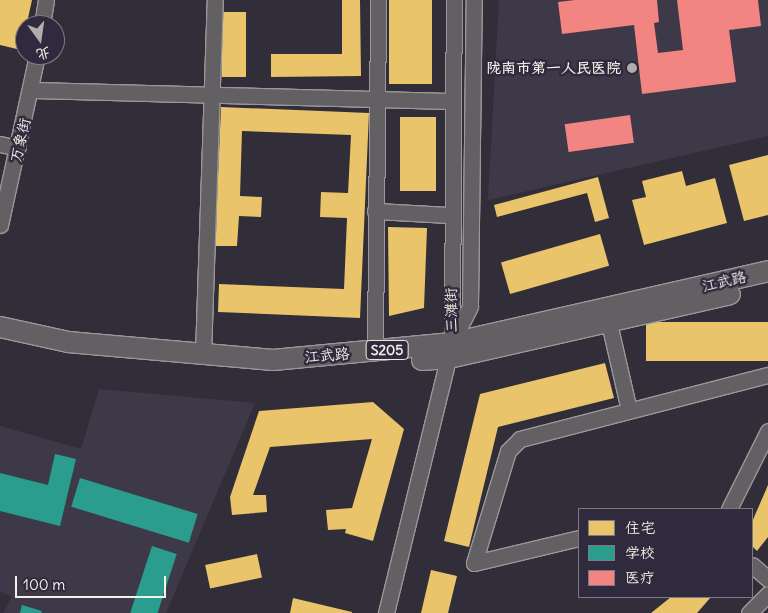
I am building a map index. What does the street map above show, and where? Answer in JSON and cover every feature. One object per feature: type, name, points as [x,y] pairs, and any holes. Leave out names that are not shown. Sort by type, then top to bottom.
[{"type":"main road","name":"江武路","points":[[0,327],[68,342],[273,360],[375,351],[450,350],[768,271]]},
{"type":"main road","name":"江武路","points":[[0,340],[66,354],[273,373],[450,350],[609,323],[768,284]]},
{"type":"street","points":[[44,15],[46,0]]},
{"type":"street","points":[[203,355],[215,0]]},
{"type":"street","points":[[375,351],[378,0]]},
{"type":"street","name":"三滩街","points":[[386,613],[450,350],[450,215],[454,0]]},
{"type":"street","points":[[450,350],[470,306],[474,0]]},
{"type":"street","name":"万象街","points":[[0,225],[32,90],[36,65]]},
{"type":"street","points":[[32,90],[452,101]]},
{"type":"street","points":[[0,144],[18,148]]},
{"type":"street","points":[[375,211],[450,215]]},
{"type":"street","points":[[609,323],[629,410]]},
{"type":"street","points":[[578,538],[474,563],[508,451],[515,442],[768,374]]},
{"type":"street","points":[[730,508],[768,431]]},
{"type":"street","points":[[753,566],[768,579]]},
{"type":"street","points":[[749,613],[768,594]]},
{"type":"shaded area","name":"陇南市第一人民医院","points":[[499,0],[768,0],[768,136],[488,200]]},
{"type":"shaded area","points":[[99,389],[255,403],[166,613],[3,613],[12,597],[0,591],[0,426],[81,449]]},
{"type":"building: 住宅","points":[[0,0],[32,0],[29,15],[15,15],[15,49],[0,45]]},
{"type":"building: 住宅","points":[[342,0],[360,0],[361,76],[271,77],[271,54],[342,54]]},
{"type":"building: 住宅","points":[[389,0],[432,0],[432,84],[389,84]]},
{"type":"building: 住宅","points":[[222,12],[246,12],[246,77],[222,77]]},
{"type":"building: 住宅","points":[[221,107],[369,113],[360,318],[218,312],[219,284],[344,289],[347,218],[320,217],[321,192],[348,193],[351,135],[242,131],[240,196],[262,197],[261,217],[239,216],[237,246],[215,246]]},
{"type":"building: 住宅","points":[[400,117],[436,117],[436,191],[400,191]]},
{"type":"building: 住宅","points":[[768,155],[768,215],[744,221],[729,165]]},
{"type":"building: 住宅","points":[[682,171],[686,186],[715,178],[727,223],[644,245],[632,200],[646,197],[642,181]]},
{"type":"building: 住宅","points":[[598,177],[609,218],[595,222],[587,193],[497,217],[494,205]]},
{"type":"building: 住宅","points":[[388,227],[427,228],[424,308],[389,316]]},
{"type":"building: 住宅","points":[[600,234],[609,266],[510,294],[501,262]]},
{"type":"building: 住宅","points":[[646,322],[768,322],[768,361],[646,361]]},
{"type":"building: 住宅","points":[[605,363],[614,398],[498,427],[469,547],[444,541],[480,394]]},
{"type":"building: 住宅","points":[[373,402],[404,429],[373,541],[345,533],[346,529],[328,530],[326,510],[352,508],[372,439],[270,447],[253,495],[266,495],[267,512],[232,515],[230,497],[259,411]]},
{"type":"building: 住宅","points":[[768,485],[768,537],[757,551],[753,547],[753,520]]},
{"type":"building: 住宅","points":[[257,554],[262,577],[210,588],[205,565]]},
{"type":"building: 住宅","points":[[431,570],[457,576],[448,613],[421,613]]},
{"type":"building: 住宅","points":[[293,598],[352,612],[352,613],[290,613]]},
{"type":"building: 住宅","points":[[670,598],[710,598],[697,613],[651,613]]},
{"type":"building: 学校","points":[[55,454],[76,459],[60,526],[0,511],[0,473],[48,485]]},
{"type":"building: 学校","points":[[80,478],[198,514],[189,543],[71,507]]},
{"type":"building: 学校","points":[[152,546],[177,554],[158,613],[130,613]]},
{"type":"building: 学校","points":[[22,605],[42,611],[41,613],[20,613]]},
{"type":"building: 医疗","points":[[575,0],[657,0],[659,22],[654,23],[658,53],[683,50],[677,0],[758,0],[761,26],[729,30],[736,82],[642,94],[634,25],[562,34],[558,2]]},
{"type":"building: 医疗","points":[[630,115],[634,143],[569,152],[565,124]]},
{"type":"place","name":"陇南市第一人民医院","points":[[632,68]]}]
